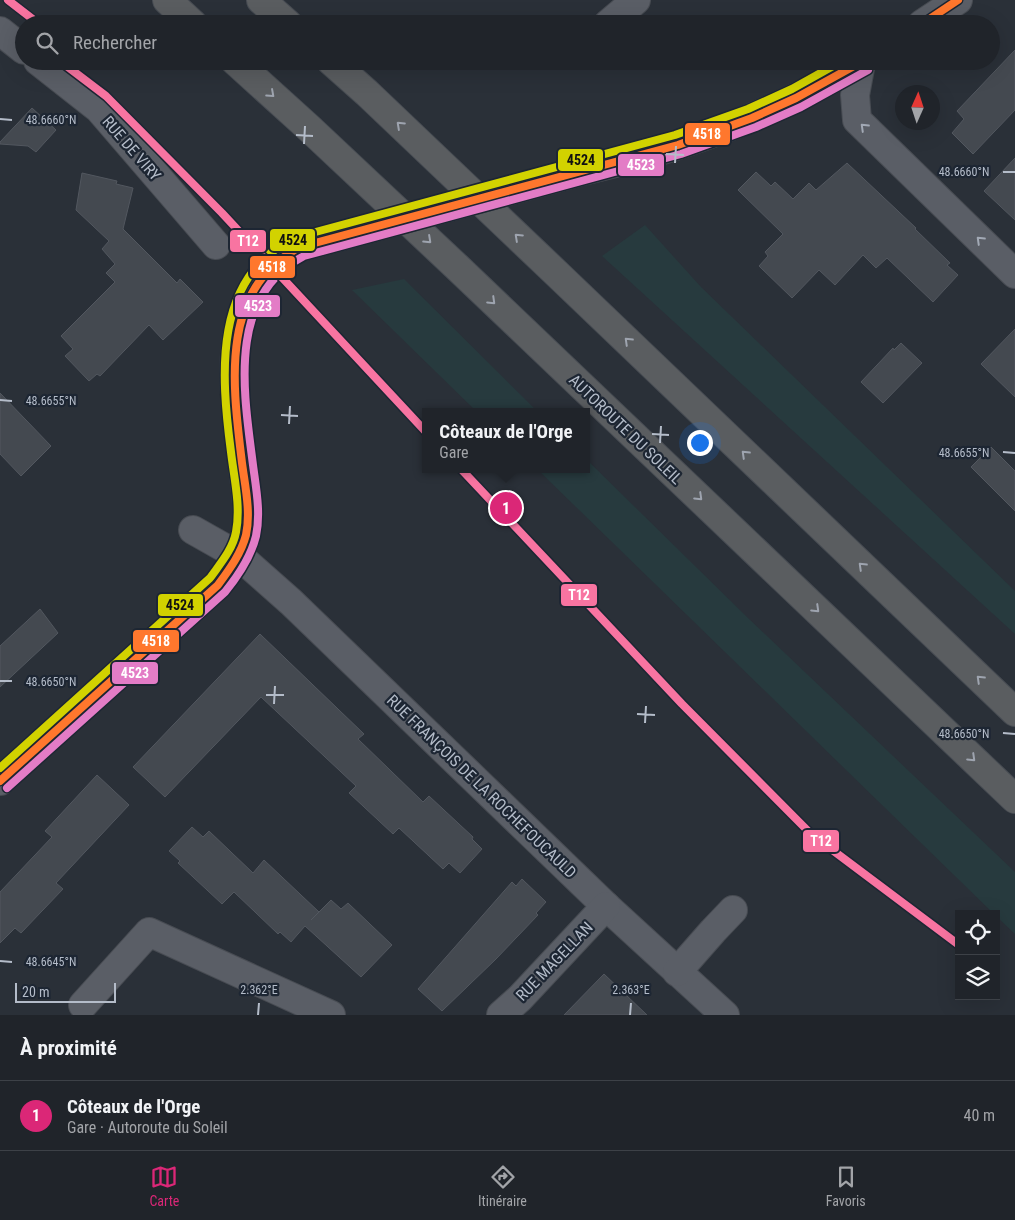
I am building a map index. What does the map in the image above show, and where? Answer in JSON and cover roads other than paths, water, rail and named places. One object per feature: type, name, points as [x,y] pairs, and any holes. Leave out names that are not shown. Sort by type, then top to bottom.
[{"type":"highway","points":[[167,0],[183,15]]},
{"type":"highway","points":[[261,0],[278,15]]},
{"type":"highway","name":"AUTOROUTE DU SOLEIL","points":[[245,70],[443,254],[1015,799]]},
{"type":"highway","points":[[340,70],[547,264],[1015,712]]},
{"type":"street","points":[[618,15],[636,0]]},
{"type":"street","points":[[936,15],[958,0]]},
{"type":"street","points":[[0,31],[15,43]]},
{"type":"street","name":"RUE DE VIRY","points":[[49,70],[99,109],[216,245]]},
{"type":"street","points":[[0,781],[218,585],[239,556],[247,526],[246,495],[236,408],[235,343],[244,307],[256,286],[271,266],[300,247],[678,145],[752,118],[796,98],[847,70]]},
{"type":"street","points":[[860,70],[855,95],[857,120],[1015,274]]},
{"type":"street","name":"RUE FRANÇOIS DE LA ROCHEFOUCAULD","points":[[192,530],[239,556],[329,638],[606,906],[725,1015]]},
{"type":"street","name":"RUE MAGELLAN","points":[[501,1015],[520,998],[606,906]]},
{"type":"street","points":[[677,972],[733,910]]},
{"type":"street","points":[[83,1005],[149,932],[330,1015]]},
{"type":"place","name":"Côteaux de l'Orge","points":[[506,508]]}]
